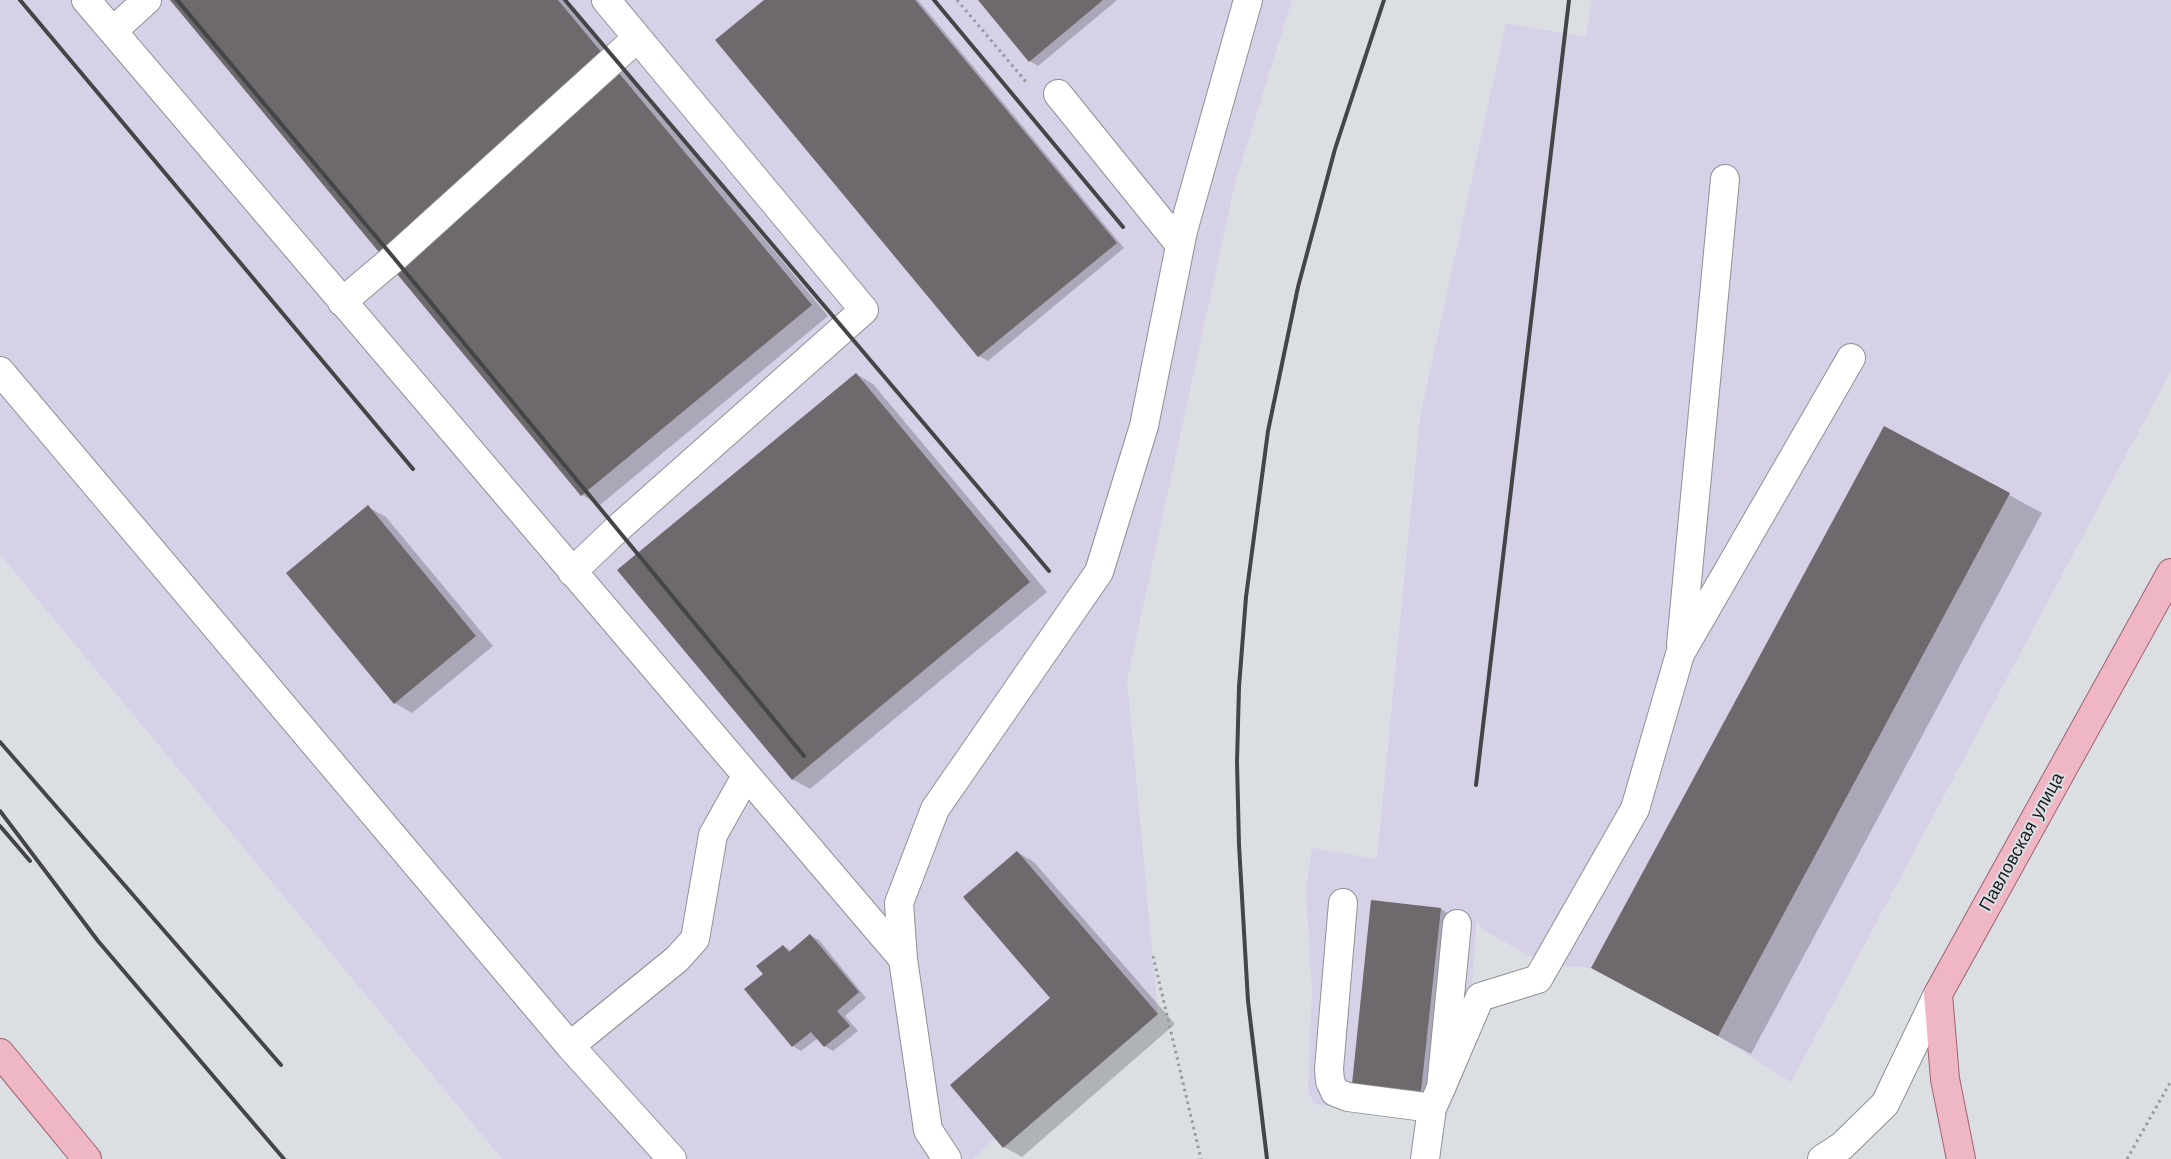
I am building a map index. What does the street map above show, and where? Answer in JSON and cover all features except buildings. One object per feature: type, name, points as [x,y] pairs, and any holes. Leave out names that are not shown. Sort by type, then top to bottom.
[{"type":"main road","name":"Павловская улица","points":[[1938,994],[2171,573]]},
{"type":"main road","points":[[1938,994],[1945,1079],[1961,1159]]},
{"type":"main road","points":[[0,1053],[87,1159]]},
{"type":"street","points":[[86,0],[903,958]]},
{"type":"street","points":[[113,31],[147,0]]},
{"type":"street","points":[[572,572],[616,530],[864,310],[606,0]]},
{"type":"street","points":[[947,1159],[928,1130],[903,958],[899,903],[935,809],[1099,572],[1144,426],[1180,244],[1248,0]]},
{"type":"street","points":[[342,302],[394,258],[636,38]]},
{"type":"street","points":[[1058,94],[1180,244]]},
{"type":"street","points":[[1436,1098],[1480,997],[1538,979],[1635,809],[1680,654],[1725,179]]},
{"type":"street","points":[[1680,654],[1851,358]]},
{"type":"street","points":[[0,372],[570,1046],[672,1159]]},
{"type":"street","points":[[570,1046],[677,958],[695,939],[713,835],[746,776]]},
{"type":"street","points":[[1342,903],[1329,1069],[1330,1081],[1335,1092],[1348,1097],[1436,1098]]},
{"type":"street","points":[[1426,1159],[1436,1098],[1457,924]]},
{"type":"street","points":[[1822,1159],[1842,1146],[1885,1104],[1938,994]]},
{"type":"path","points":[[957,0],[1026,82],[1058,94]]},
{"type":"path","points":[[1153,956],[1201,1159]]},
{"type":"path","points":[[2127,1159],[2171,1081]]},
{"type":"shaded area","points":[[0,0],[1292,0],[1235,183],[1127,680],[1158,1014],[1003,1148],[995,1138],[973,1159],[502,1159],[0,554]]},
{"type":"shaded area","points":[[1592,0],[2171,0],[2171,371],[1791,1082],[1718,1036],[1592,968],[1546,965],[1483,930],[1477,920],[1465,1071],[1445,1121],[1314,1104],[1308,1091],[1312,989],[1306,890],[1312,848],[1377,859],[1420,417],[1506,23],[1586,37]]},
{"type":"railway","points":[[20,0],[413,469]]},
{"type":"railway","points":[[177,0],[394,258],[804,756]]},
{"type":"railway","points":[[565,0],[1049,571]]},
{"type":"railway","points":[[934,0],[1123,227]]},
{"type":"railway","points":[[1267,1159],[1248,1001],[1239,845],[1237,762],[1239,687],[1246,597],[1268,431],[1298,287],[1335,149],[1384,0]]},
{"type":"railway","points":[[1476,785],[1569,0]]},
{"type":"railway","points":[[0,742],[281,1065]]},
{"type":"railway","points":[[0,811],[98,941],[284,1159]]},
{"type":"railway","points":[[0,826],[30,861]]}]
